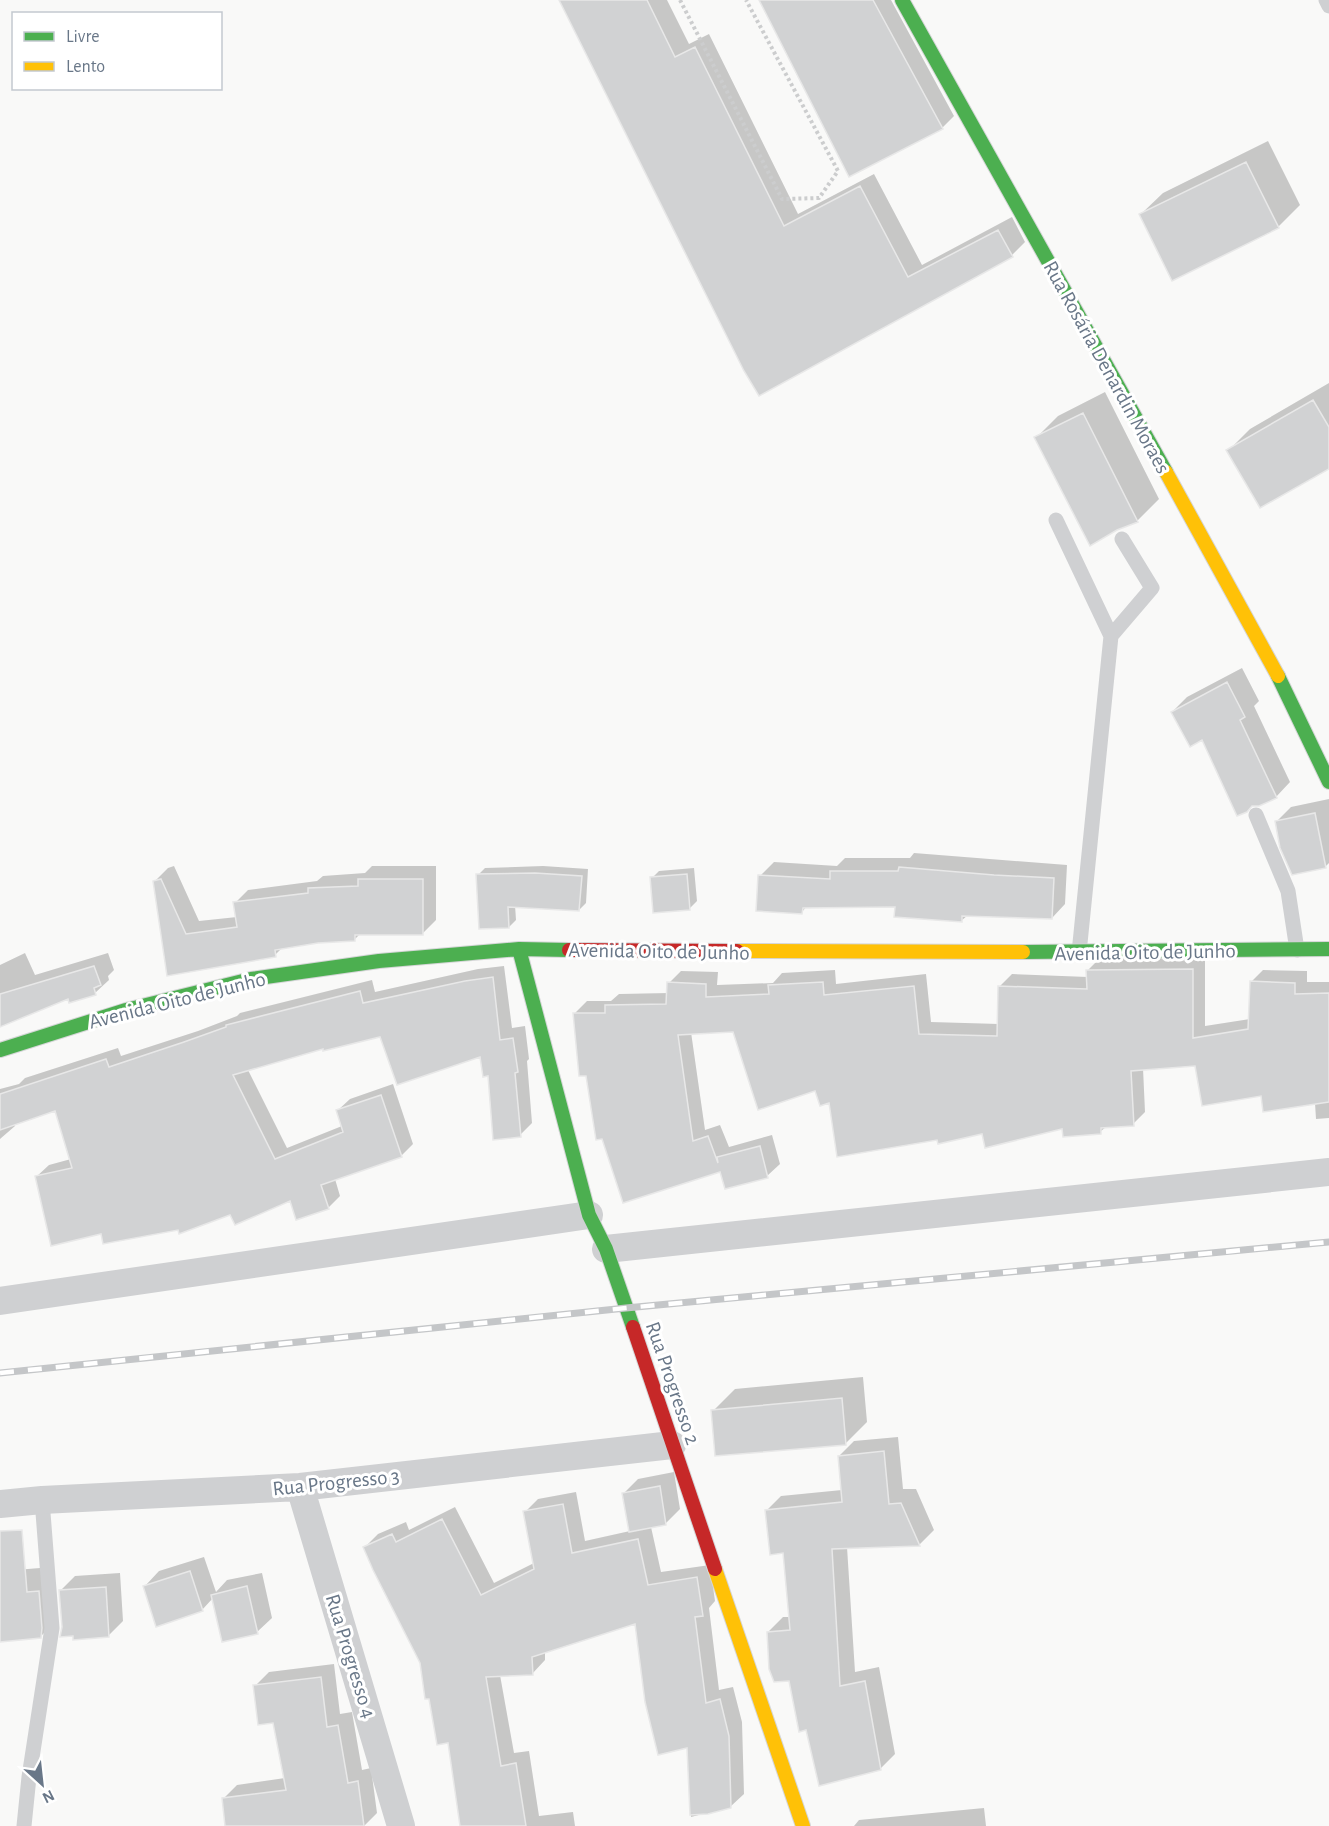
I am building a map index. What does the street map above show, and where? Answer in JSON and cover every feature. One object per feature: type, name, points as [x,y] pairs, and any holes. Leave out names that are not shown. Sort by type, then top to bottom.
[{"type":"street","name":"Rua Rosária Denardin Moraes","points":[[902,0],[1318,741],[1329,782]]},
{"type":"street","name":"Avenida Oito de Junho","points":[[0,1050],[126,1010],[251,979],[379,961],[519,949],[910,954],[1329,949]]},
{"type":"street","name":"Rua Progresso 2","points":[[519,949],[589,1215],[606,1249],[803,1826]]},
{"type":"street","points":[[606,1249],[1329,1172]]},
{"type":"street","points":[[0,1301],[589,1215]]},
{"type":"street","name":"Rua Progresso 3","points":[[0,1504],[300,1487],[672,1444]]},
{"type":"street","name":"Rua Progresso 4","points":[[300,1487],[401,1826]]},
{"type":"lane","points":[[1326,0],[1329,6]]},
{"type":"lane","points":[[1056,520],[1111,636],[1079,953]]},
{"type":"lane","points":[[1111,636],[1152,588],[1122,539]]},
{"type":"lane","points":[[1256,816],[1288,891],[1297,950]]},
{"type":"lane","points":[[24,1826],[29,1777],[52,1628],[42,1500]]},
{"type":"path","points":[[680,0],[782,199],[819,198],[838,171],[746,0]]},
{"type":"building","points":[[559,0],[647,0],[675,57],[695,47],[784,226],[860,186],[908,277],[998,230],[1013,257],[759,396],[744,371]]},
{"type":"building","points":[[759,0],[873,0],[943,129],[849,177]]},
{"type":"building","points":[[1246,162],[1279,228],[1172,281],[1139,214]]},
{"type":"building","points":[[1313,400],[1329,427],[1329,469],[1260,508],[1226,450]]},
{"type":"building","points":[[1083,413],[1138,522],[1117,530],[1090,546],[1034,437]]},
{"type":"building","points":[[1227,682],[1245,717],[1240,720],[1277,798],[1259,806],[1252,806],[1247,812],[1237,816],[1202,740],[1190,747],[1171,712]]},
{"type":"building","points":[[1315,813],[1326,868],[1292,875],[1280,848],[1275,821]]},
{"type":"building","points":[[899,867],[1054,878],[1052,919],[962,916],[962,922],[894,917],[895,907],[803,908],[802,914],[756,911],[758,875],[830,879],[830,871],[898,871]]},
{"type":"building","points":[[535,873],[582,876],[579,911],[508,907],[509,928],[479,929],[476,874]]},
{"type":"building","points":[[687,874],[690,910],[653,913],[650,877]]},
{"type":"building","points":[[161,879],[186,934],[237,927],[233,902],[308,893],[308,888],[358,886],[358,879],[423,879],[423,935],[355,935],[355,941],[318,943],[275,950],[276,957],[167,976],[153,881]]},
{"type":"building","points":[[94,966],[101,985],[94,988],[96,995],[69,1003],[68,999],[0,1027],[0,994]]},
{"type":"building","points":[[1193,969],[1193,1038],[1248,1029],[1250,981],[1295,983],[1295,994],[1329,993],[1329,1102],[1263,1112],[1261,1096],[1202,1106],[1195,1066],[1131,1071],[1134,1126],[1101,1128],[1101,1134],[1063,1137],[1062,1129],[985,1148],[982,1134],[938,1144],[937,1140],[837,1157],[829,1103],[820,1106],[815,1091],[758,1110],[733,1032],[678,1035],[693,1141],[708,1136],[718,1163],[717,1157],[760,1146],[768,1178],[725,1189],[720,1172],[623,1203],[602,1139],[596,1140],[586,1076],[579,1076],[573,1013],[605,1013],[605,1005],[666,1004],[667,982],[706,984],[706,997],[769,994],[768,985],[823,982],[824,995],[914,986],[919,1034],[997,1036],[998,986],[1087,989],[1086,970]]},
{"type":"building","points":[[493,977],[500,1040],[513,1038],[518,1072],[515,1073],[521,1137],[493,1140],[488,1076],[483,1077],[480,1057],[397,1085],[380,1037],[323,1051],[323,1049],[233,1075],[275,1159],[343,1132],[336,1110],[381,1095],[402,1157],[321,1185],[329,1209],[296,1220],[290,1201],[235,1225],[230,1215],[179,1234],[178,1230],[103,1244],[101,1234],[51,1246],[35,1176],[72,1168],[55,1111],[0,1130],[0,1094],[106,1059],[109,1067],[226,1027],[226,1025],[360,991],[363,1003]]},
{"type":"building","points":[[842,1398],[846,1445],[715,1456],[711,1410]]},
{"type":"building","points":[[884,1451],[889,1504],[901,1503],[920,1546],[832,1549],[840,1686],[865,1681],[881,1770],[819,1786],[806,1730],[799,1732],[789,1681],[774,1682],[769,1669],[767,1632],[790,1630],[783,1553],[770,1555],[765,1510],[842,1502],[838,1456]]},
{"type":"building","points":[[660,1486],[666,1525],[629,1532],[622,1493]]},
{"type":"building","points":[[563,1504],[572,1553],[638,1539],[648,1585],[697,1577],[703,1616],[695,1617],[706,1703],[720,1699],[729,1736],[731,1808],[708,1814],[690,1815],[687,1748],[658,1755],[645,1702],[635,1624],[532,1657],[533,1675],[486,1677],[501,1766],[516,1763],[526,1826],[460,1826],[448,1743],[437,1745],[429,1699],[425,1699],[420,1663],[363,1547],[392,1534],[396,1542],[442,1519],[481,1595],[534,1569],[523,1511]]},
{"type":"building","points":[[22,1530],[27,1592],[39,1591],[41,1638],[0,1642],[0,1531]]},
{"type":"building","points":[[190,1571],[203,1611],[156,1627],[143,1586]]},
{"type":"building","points":[[247,1586],[258,1634],[222,1642],[211,1595]]},
{"type":"building","points":[[106,1587],[109,1637],[73,1640],[73,1636],[60,1637],[62,1627],[59,1590]]},
{"type":"building","points":[[321,1677],[327,1727],[338,1725],[348,1783],[358,1781],[364,1826],[225,1826],[222,1798],[286,1790],[273,1723],[258,1725],[253,1685]]},
{"type":"railway","points":[[0,1373],[626,1308],[1329,1242]]},
{"type":"traffic: fast","points":[[902,0],[1166,472]]},
{"type":"traffic: fast","points":[[1278,676],[1329,782]]},
{"type":"traffic: fast","points":[[519,949],[589,1215],[606,1249],[633,1327]]},
{"type":"traffic: fast","points":[[0,1050],[126,1010],[251,979],[379,961],[519,949],[569,950]]},
{"type":"traffic: fast","points":[[1023,952],[1329,949]]},
{"type":"traffic: slow","points":[[1166,472],[1278,676]]},
{"type":"traffic: slow","points":[[737,951],[1023,952]]},
{"type":"traffic: slow","points":[[715,1569],[803,1826]]},
{"type":"traffic: jam","points":[[569,950],[737,951]]},
{"type":"traffic: jam","points":[[633,1327],[715,1569]]}]
